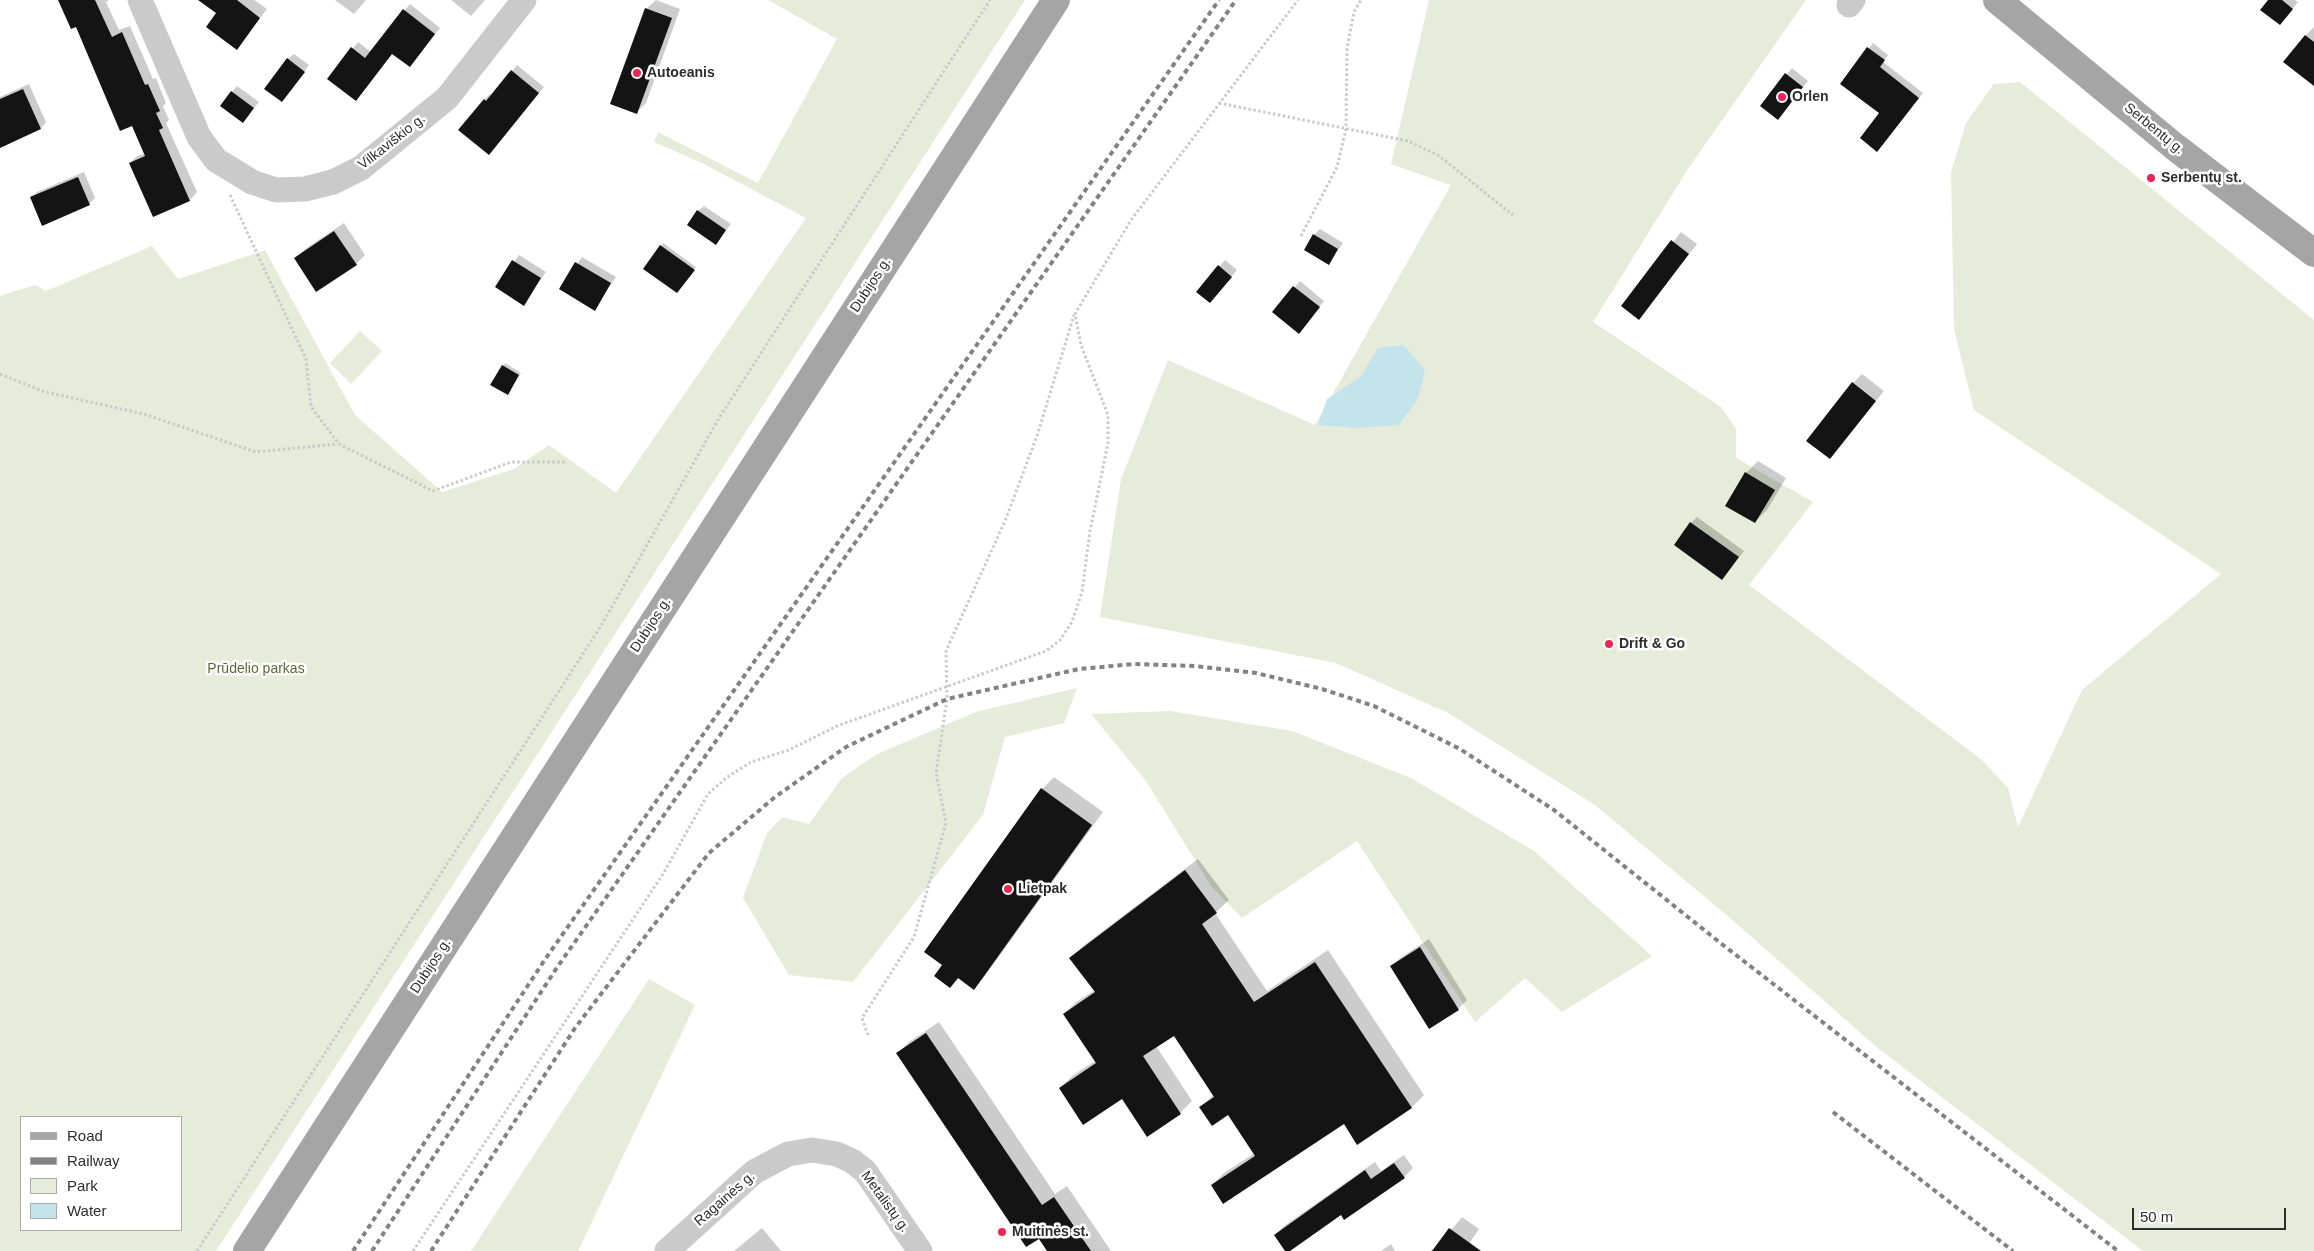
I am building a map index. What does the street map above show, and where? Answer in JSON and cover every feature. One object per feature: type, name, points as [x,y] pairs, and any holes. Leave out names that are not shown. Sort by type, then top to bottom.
[{"type":"main road","name":"Dubijos g.","points":[[247,1251],[1056,0]]},
{"type":"main road","name":"Serbentų g.","points":[[1997,0],[2175,147],[2314,254]]},
{"type":"street","name":"Vilkaviškio g.","points":[[140,0],[199,137],[216,160],[252,182],[276,190],[305,189],[333,182],[360,168],[446,98],[524,0]]},
{"type":"street","name":"Metalistų g.","points":[[788,1154],[812,1150],[825,1151],[852,1161],[865,1171],[920,1251]]},
{"type":"street","name":"Ragainės g.","points":[[667,1251],[754,1172],[788,1154]]},
{"type":"path","points":[[197,1251],[601,626],[719,418],[990,0]]},
{"type":"path","points":[[868,1035],[862,1018],[914,937],[946,823],[936,774],[947,699],[946,651],[1005,521],[1038,436],[1075,314],[1131,220],[1298,0]]},
{"type":"path","points":[[1301,236],[1337,167],[1346,130],[1346,49],[1354,12],[1361,0]]},
{"type":"path","points":[[1219,103],[1408,141],[1438,155],[1513,215]]},
{"type":"path","points":[[229,192],[306,359],[312,407],[339,444],[433,490],[510,462],[565,462]]},
{"type":"path","points":[[413,1251],[663,874],[708,794],[726,778],[751,762],[789,750],[837,726],[1046,651],[1060,640],[1072,622],[1082,592],[1090,530],[1108,443],[1108,415],[1081,345],[1075,314]]},
{"type":"path","points":[[0,374],[45,392],[144,414],[256,452],[339,444]]},
{"type":"green space","name":"Prūdelio parkas","points":[[768,0],[1025,0],[216,1251],[0,1251],[0,296],[35,285],[46,291],[152,246],[178,279],[265,250],[355,415],[442,492],[514,469],[549,445],[616,493],[806,218],[702,163],[654,142],[658,132],[758,183],[837,39]]},
{"type":"green space","points":[[1429,0],[1806,0],[1688,169],[1593,322],[1721,407],[1736,429],[1736,458],[1813,502],[1749,585],[1982,760],[2008,788],[2018,827],[2082,690],[2221,574],[1974,410],[1954,329],[1951,172],[1966,123],[1994,84],[2020,82],[2314,320],[2314,1251],[2143,1251],[1879,1049],[1730,918],[1595,805],[1448,713],[1336,663],[1100,617],[1121,479],[1168,360],[1315,425],[1451,185],[1391,164]]},
{"type":"green space","points":[[360,331],[382,351],[351,384],[330,363]]},
{"type":"green space","points":[[1077,688],[1064,723],[1005,737],[983,815],[853,982],[789,975],[743,898],[767,833],[782,817],[809,824],[842,778],[877,754],[976,712]]},
{"type":"green space","points":[[1170,711],[1292,731],[1411,778],[1534,851],[1652,956],[1562,1012],[1525,978],[1475,1022],[1357,841],[1242,918],[1211,886],[1146,781],[1091,714]]},
{"type":"green space","points":[[649,979],[695,1005],[578,1251],[471,1251]]},
{"type":"water","points":[[1404,345],[1425,371],[1418,399],[1399,425],[1358,428],[1318,425],[1327,399],[1361,376],[1378,348]]},
{"type":"building","points":[[58,0],[95,0],[112,37],[122,32],[145,85],[148,84],[160,111],[156,113],[163,128],[159,130],[190,201],[153,217],[129,163],[145,156],[132,126],[120,131],[76,27],[71,29]]},
{"type":"building","points":[[198,0],[237,0],[260,18],[237,50],[206,27],[216,13]]},
{"type":"building","points":[[2268,0],[2282,0],[2293,9],[2280,25],[2260,10]]},
{"type":"building","name":"Autoeanis","points":[[645,8],[672,18],[637,114],[610,104]]},
{"type":"building","points":[[403,9],[435,34],[410,67],[392,54],[356,101],[327,79],[351,47],[365,58]]},
{"type":"building","points":[[2305,35],[2314,42],[2314,86],[2283,62]]},
{"type":"building","points":[[1867,47],[1885,60],[1880,67],[1919,98],[1877,152],[1860,138],[1879,113],[1840,84]]},
{"type":"building","points":[[287,58],[305,72],[282,102],[264,89]]},
{"type":"building","points":[[511,70],[539,93],[489,155],[458,130],[484,99],[486,101]]},
{"type":"building","name":"Orlen","points":[[1785,73],[1803,87],[1778,120],[1760,106]]},
{"type":"building","points":[[23,89],[41,129],[0,148],[0,99]]},
{"type":"building","points":[[231,91],[254,108],[243,123],[220,106]]},
{"type":"building","points":[[78,177],[90,205],[42,226],[30,197]]},
{"type":"building","points":[[697,210],[726,230],[716,245],[687,225]]},
{"type":"building","points":[[334,231],[357,265],[316,292],[294,258]]},
{"type":"building","points":[[1313,234],[1338,249],[1329,265],[1304,250]]},
{"type":"building","points":[[1671,240],[1689,254],[1639,320],[1621,306]]},
{"type":"building","points":[[660,245],[695,270],[677,293],[643,269]]},
{"type":"building","points":[[512,260],[541,278],[524,306],[495,287]]},
{"type":"building","points":[[575,262],[611,283],[595,311],[559,289]]},
{"type":"building","points":[[1218,265],[1232,277],[1210,303],[1196,292]]},
{"type":"building","points":[[1293,286],[1320,307],[1299,334],[1272,312]]},
{"type":"building","points":[[502,365],[519,375],[508,395],[490,385]]},
{"type":"building","points":[[1852,382],[1876,401],[1830,459],[1806,441]]},
{"type":"building","points":[[1745,472],[1775,490],[1755,523],[1725,506]]},
{"type":"building","points":[[1690,522],[1739,557],[1722,580],[1674,545]]},
{"type":"building","name":"Lietpak","points":[[1041,788],[1092,825],[974,990],[958,978],[950,988],[934,976],[942,965],[924,952]]},
{"type":"building","points":[[1185,870],[1217,913],[1202,924],[1254,1002],[1315,962],[1412,1108],[1357,1145],[1344,1124],[1223,1204],[1211,1185],[1255,1156],[1228,1115],[1212,1126],[1199,1107],[1214,1097],[1174,1036],[1143,1056],[1181,1114],[1147,1137],[1122,1099],[1083,1125],[1059,1088],[1096,1063],[1063,1014],[1095,992],[1069,958]]},
{"type":"building","points":[[1420,947],[1459,1010],[1429,1029],[1390,966]]},
{"type":"building","points":[[926,1033],[1042,1205],[1054,1197],[1091,1251],[1047,1251],[1039,1239],[1026,1247],[896,1053]]},
{"type":"building","points":[[1394,1163],[1405,1178],[1344,1220],[1341,1215],[1290,1251],[1285,1251],[1274,1235],[1365,1170],[1371,1179]]},
{"type":"building","points":[[1449,1228],[1481,1251],[1432,1251]]},
{"type":"railway","points":[[353,1251],[546,958],[1219,0]]},
{"type":"railway","points":[[372,1251],[558,966],[1236,0]]},
{"type":"railway","points":[[431,1251],[575,1028],[709,853],[775,797],[846,747],[947,699],[1079,669],[1134,664],[1195,666],[1256,673],[1322,689],[1374,706],[1460,749],[1554,810],[1723,945],[2118,1251]]},
{"type":"railway","points":[[1833,1112],[2013,1251]]},
{"type":"place","name":"Autoeanis","points":[[637,73]]},
{"type":"place","name":"Orlen","points":[[1782,97]]},
{"type":"place","name":"Serbentų st.","points":[[2151,178]]},
{"type":"place","name":"Drift & Go","points":[[1609,644]]},
{"type":"place","name":"Lietpak","points":[[1008,889]]},
{"type":"place","name":"Muitinės st.","points":[[1002,1232]]}]
